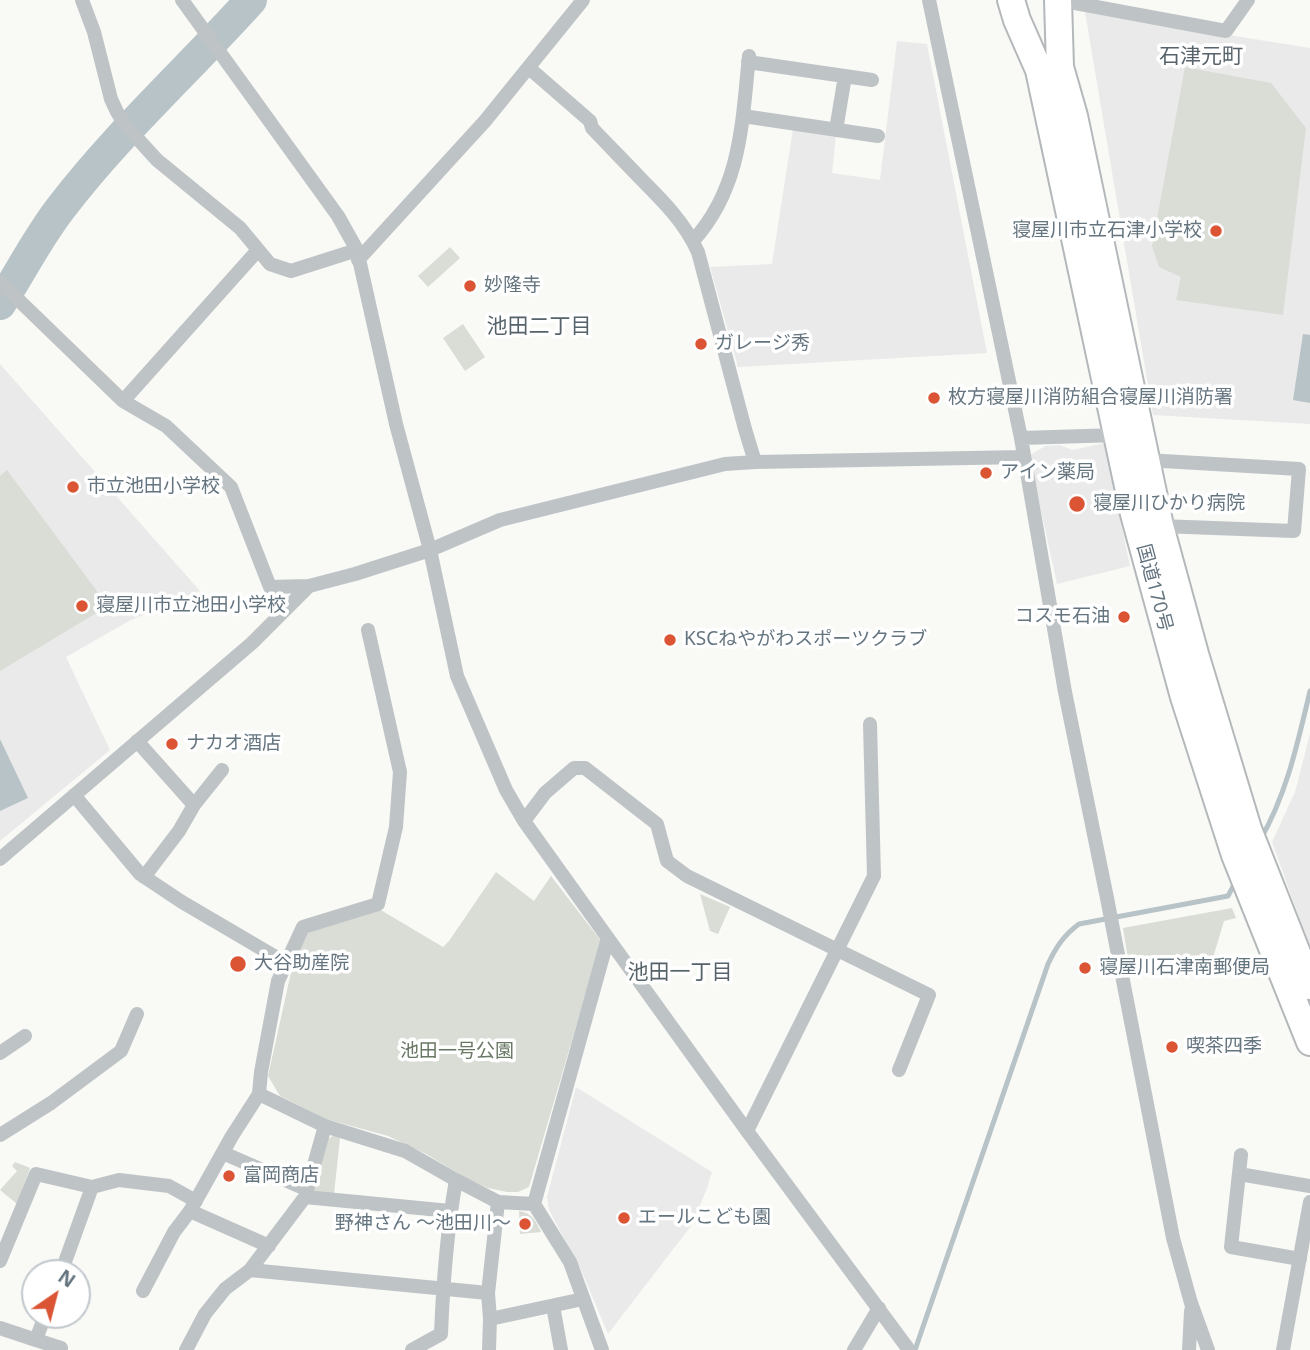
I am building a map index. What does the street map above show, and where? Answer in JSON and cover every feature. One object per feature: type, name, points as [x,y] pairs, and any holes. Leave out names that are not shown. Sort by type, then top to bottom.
[{"type":"highway","name":"国道170号","points":[[1011,0],[1017,20],[1040,70],[1134,514],[1184,697],[1250,894],[1300,969]]},
{"type":"highway","name":"国道170号","points":[[1059,0],[1060,67],[1074,116],[1160,526],[1248,829],[1300,969],[1310,1042]]},
{"type":"street","points":[[82,0],[94,32],[111,99],[129,128],[157,160],[240,228],[270,264],[291,271],[357,255],[485,121],[583,0]]},
{"type":"street","points":[[182,0],[338,216],[357,255],[396,424],[430,550],[457,676],[506,790],[524,821],[608,938],[906,1346]]},
{"type":"street","points":[[929,0],[1021,438],[1065,692],[1173,1238],[1191,1303],[1208,1350]]},
{"type":"street","points":[[1059,0],[1226,31],[1248,0]]},
{"type":"street","points":[[693,241],[722,200],[731,178],[743,116],[749,59],[872,80]]},
{"type":"street","points":[[529,68],[590,121],[592,128],[663,202],[693,241],[755,462]]},
{"type":"street","points":[[836,130],[845,76]]},
{"type":"street","points":[[743,116],[878,136]]},
{"type":"street","points":[[123,401],[258,250]]},
{"type":"street","points":[[6,288],[123,401],[166,426],[231,488],[271,587],[309,586],[355,574],[430,550],[500,520],[725,464],[1024,457]]},
{"type":"street","points":[[1021,438],[1118,435]]},
{"type":"street","points":[[1146,460],[1304,469],[1294,531],[1160,526]]},
{"type":"street","points":[[0,859],[252,643],[309,586]]},
{"type":"street","points":[[143,1291],[174,1232],[193,1206],[259,1094],[278,981],[303,927],[378,904],[396,827],[400,772],[369,630]]},
{"type":"street","points":[[747,1131],[874,876],[870,724]]},
{"type":"street","points":[[137,741],[194,804]]},
{"type":"street","points":[[524,821],[545,793],[574,768],[585,768],[657,824],[667,861],[687,876],[929,995],[899,1070]]},
{"type":"street","points":[[144,877],[179,831],[194,804],[222,770]]},
{"type":"street","points":[[74,795],[144,877],[286,963]]},
{"type":"street","points":[[602,1350],[570,1262],[534,1203],[608,938]]},
{"type":"street","points":[[0,1135],[51,1103],[121,1051],[137,1014]]},
{"type":"street","points":[[0,1053],[25,1036]]},
{"type":"street","points":[[259,1094],[326,1126],[405,1151],[498,1202],[534,1203]]},
{"type":"street","points":[[187,1350],[205,1314],[225,1289],[250,1270],[306,1193],[326,1126]]},
{"type":"street","points":[[223,1153],[306,1193],[450,1211]]},
{"type":"street","points":[[1241,1156],[1231,1247],[1300,1259]]},
{"type":"street","points":[[0,1261],[36,1174],[92,1187],[119,1180],[169,1186],[193,1206],[269,1246]]},
{"type":"street","points":[[1239,1174],[1310,1186]]},
{"type":"street","points":[[412,1350],[441,1334],[450,1211],[456,1180]]},
{"type":"street","points":[[66,1259],[92,1187]]},
{"type":"street","points":[[489,1350],[488,1293],[498,1202]]},
{"type":"street","points":[[1283,1350],[1310,1202]]},
{"type":"street","points":[[0,1221],[12,1232]]},
{"type":"street","points":[[250,1270],[488,1293]]},
{"type":"street","points":[[490,1318],[583,1299]]},
{"type":"street","points":[[1189,1350],[1191,1303]]},
{"type":"street","points":[[553,1306],[561,1350]]},
{"type":"street","points":[[854,1350],[878,1308]]},
{"type":"street","points":[[0,1328],[61,1348],[60,1350]]},
{"type":"street","points":[[36,1340],[40,1329]]},
{"type":"shaded area","name":"寝屋川市立石津小学校","points":[[1085,12],[1310,48],[1310,424],[1153,415]]},
{"type":"shaded area","points":[[897,41],[927,44],[987,353],[738,367],[710,267],[772,264],[793,129],[836,135],[832,173],[880,180]]},
{"type":"shaded area","points":[[1303,334],[1310,335],[1310,403],[1293,400]]},
{"type":"shaded area","name":"寝屋川市立池田小学校","points":[[0,364],[200,591],[129,621],[66,657],[110,750],[0,841]]},
{"type":"shaded area","points":[[1104,443],[1130,566],[1057,584],[1029,456],[1045,446],[1059,445],[1073,450]]},
{"type":"shaded area","points":[[1310,734],[1310,948],[1272,842],[1295,792]]},
{"type":"shaded area","points":[[0,739],[28,798],[0,811]]},
{"type":"shaded area","name":"エールこども園","points":[[576,1087],[712,1172],[691,1226],[608,1334],[582,1272],[549,1210],[547,1197]]},
{"type":"green space","points":[[1185,67],[1271,83],[1306,128],[1283,315],[1176,300],[1181,277],[1159,267],[1152,246]]},
{"type":"green space","points":[[450,247],[460,258],[428,287],[418,276]]},
{"type":"green space","points":[[463,324],[485,357],[465,371],[443,338]]},
{"type":"green space","points":[[7,470],[108,606],[0,671],[0,476]]},
{"type":"green space","name":"池田一号公園","points":[[496,872],[534,901],[551,876],[601,941],[529,1187],[518,1192],[488,1188],[388,1136],[326,1119],[280,1096],[268,1076],[296,950],[310,930],[379,909],[443,947]]},
{"type":"green space","points":[[700,894],[730,907],[718,934],[710,931]]},
{"type":"green space","points":[[1232,908],[1236,918],[1224,921],[1212,961],[1128,959],[1123,928]]},
{"type":"green space","points":[[334,1135],[340,1138],[334,1194],[313,1193],[327,1140]]},
{"type":"green space","points":[[15,1162],[30,1168],[17,1204],[0,1190],[17,1171],[12,1166]]},
{"type":"green space","points":[[519,1211],[533,1218],[541,1232],[520,1234]]},
{"type":"waterway","points":[[0,304],[44,232],[82,181],[251,0]]},
{"type":"waterway","points":[[1260,840],[1285,786],[1310,691]]},
{"type":"waterway","points":[[915,1350],[1048,964],[1057,947],[1079,924],[1228,896],[1236,881]]},
{"type":"place","name":"寝屋川市立石津小学校","points":[[1216,231]]},
{"type":"place","name":"妙隆寺","points":[[470,286]]},
{"type":"place","name":"ガレージ秀","points":[[701,344]]},
{"type":"place","name":"枚方寝屋川消防組合寝屋川消防署","points":[[934,398]]},
{"type":"place","name":"アイン薬局","points":[[986,473]]},
{"type":"place","name":"市立池田小学校","points":[[73,487]]},
{"type":"place","name":"寝屋川ひかり病院","points":[[1077,504]]},
{"type":"place","name":"寝屋川市立池田小学校","points":[[82,606]]},
{"type":"place","name":"コスモ石油","points":[[1124,617]]},
{"type":"place","name":"KSCねやがわスポーツクラブ","points":[[670,640]]},
{"type":"place","name":"ナカオ酒店","points":[[172,744]]},
{"type":"place","name":"大谷助産院","points":[[238,964]]},
{"type":"place","name":"寝屋川石津南郵便局","points":[[1085,968]]},
{"type":"place","name":"喫茶四季","points":[[1172,1047]]},
{"type":"place","name":"富岡商店","points":[[229,1176]]},
{"type":"place","name":"エールこども園","points":[[624,1218]]},
{"type":"place","name":"野神さん ～池田川～","points":[[525,1224]]},
{"type":"district","name":"石津元町","points":[[1201,57]]},
{"type":"district","name":"池田二丁目","points":[[539,327]]},
{"type":"district","name":"池田一丁目","points":[[680,973]]}]
